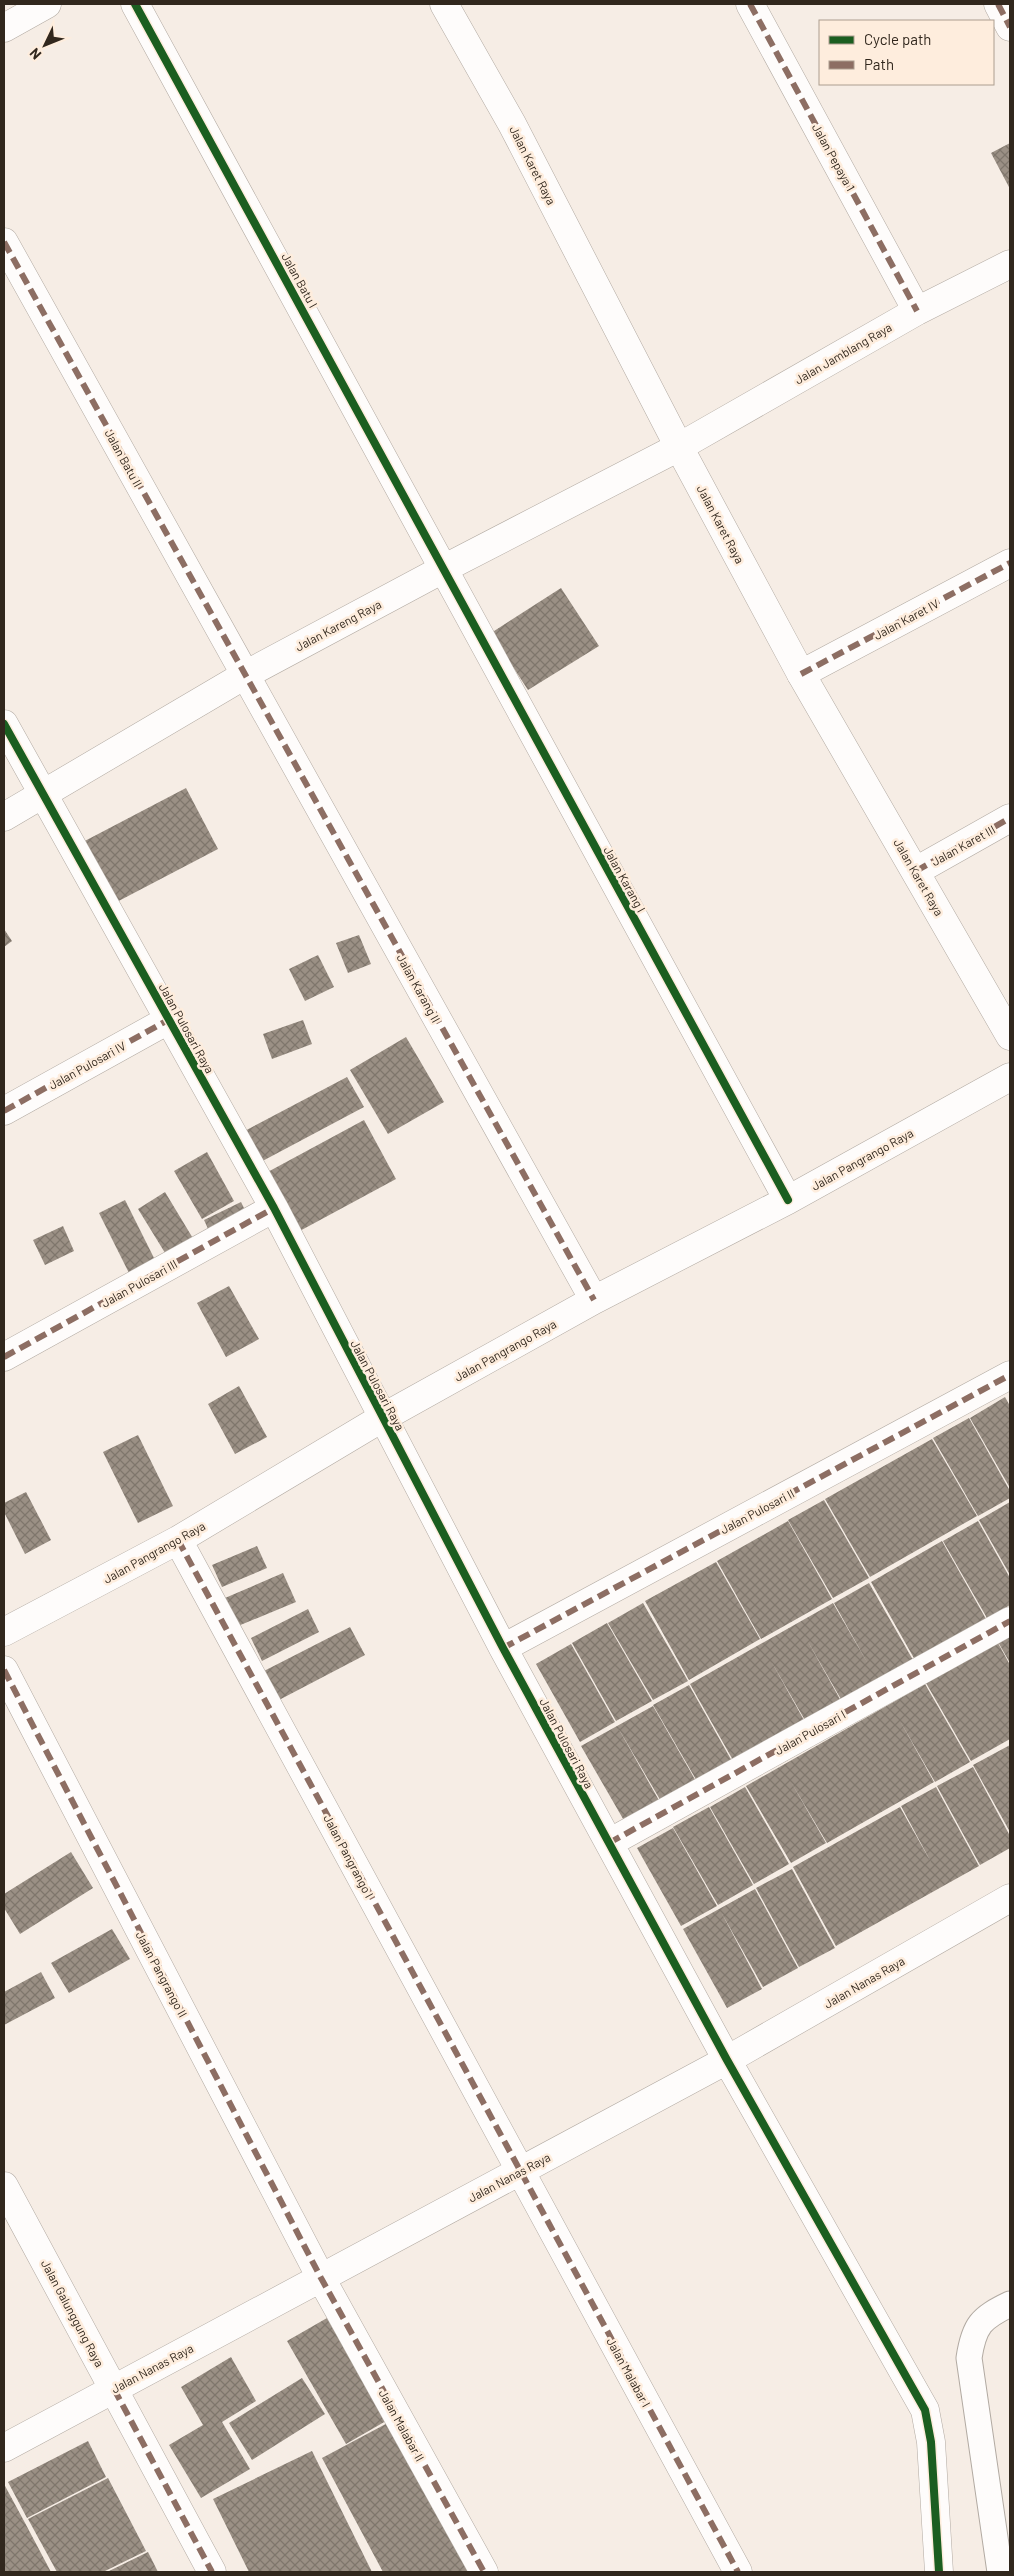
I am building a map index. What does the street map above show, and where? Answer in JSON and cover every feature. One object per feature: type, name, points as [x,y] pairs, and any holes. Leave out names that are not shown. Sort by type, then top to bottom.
[{"type":"street","points":[[4,28],[47,4]]},
{"type":"street","name":"Jalan Batu I","points":[[135,4],[445,568]]},
{"type":"street","name":"Jalan Karet Raya","points":[[444,4],[512,124],[679,447],[802,674],[1010,1036]]},
{"type":"street","name":"Jalan Pepaya 1","points":[[750,4],[917,311]]},
{"type":"street","points":[[998,4],[1010,27]]},
{"type":"street","name":"Jalan Batu II","points":[[4,242],[245,675]]},
{"type":"street","name":"Jalan Jamblang Raya","points":[[679,447],[917,311],[1010,264]]},
{"type":"street","name":"Jalan Kareng Raya","points":[[4,817],[245,675],[445,568],[679,447]]},
{"type":"street","name":"Jalan Karet IV","points":[[802,674],[1010,562]]},
{"type":"street","name":"Jalan Karang I","points":[[445,568],[788,1200]]},
{"type":"street","name":"Jalan Karang II","points":[[245,675],[594,1300]]},
{"type":"street","name":"Jalan Pulosari Raya","points":[[4,724],[274,1208],[503,1648],[727,2060],[925,2410],[931,2442],[939,2572]]},
{"type":"street","name":"Jalan Karet III","points":[[916,871],[1010,818]]},
{"type":"street","name":"Jalan Pulosari IV","points":[[4,1111],[170,1019]]},
{"type":"street","name":"Jalan Pangrango Raya","points":[[4,1632],[178,1540],[382,1418],[594,1300],[788,1200],[1010,1077]]},
{"type":"street","name":"Jalan Pulosari III","points":[[4,1357],[274,1208]]},
{"type":"street","name":"Jalan Pulosari II","points":[[503,1648],[1010,1375]]},
{"type":"street","name":"Jalan Pangrango I","points":[[178,1540],[520,2171]]},
{"type":"street","name":"Jalan Pulosari I","points":[[609,1843],[1010,1621]]},
{"type":"street","name":"Jalan Pangrango II","points":[[4,1670],[321,2278]]},
{"type":"street","name":"Jalan Nanas Raya","points":[[4,2448],[727,2060],[1010,1898]]},
{"type":"street","name":"Jalan Malabar I","points":[[520,2171],[738,2572]]},
{"type":"street","name":"Jalan Galunggung Raya","points":[[4,2186],[212,2572]]},
{"type":"street","name":"Jalan Malabar II","points":[[321,2278],[484,2572]]},
{"type":"lane","points":[[1000,2572],[969,2358],[972,2338],[980,2322],[993,2312],[1010,2304]]},
{"type":"building","points":[[1010,143],[1010,189],[991,153]]},
{"type":"building","points":[[561,588],[599,646],[528,690],[491,633]]},
{"type":"building","points":[[186,788],[218,849],[111,905],[79,844]]},
{"type":"building","points":[[4,929],[12,941],[4,947]]},
{"type":"building","points":[[359,935],[371,964],[348,973],[336,943]]},
{"type":"building","points":[[318,955],[334,987],[305,1001],[289,969]]},
{"type":"building","points":[[303,1020],[312,1044],[272,1059],[263,1034]]},
{"type":"building","points":[[406,1037],[444,1102],[388,1134],[350,1070]]},
{"type":"building","points":[[347,1077],[364,1107],[255,1165],[239,1134]]},
{"type":"building","points":[[364,1120],[396,1179],[296,1233],[264,1174]]},
{"type":"building","points":[[207,1152],[234,1201],[202,1219],[174,1171]]},
{"type":"building","points":[[165,1192],[197,1245],[170,1261],[138,1209]]},
{"type":"building","points":[[125,1200],[157,1264],[131,1277],[99,1213]]},
{"type":"building","points":[[241,1202],[247,1214],[209,1231],[204,1220]]},
{"type":"building","points":[[63,1226],[74,1251],[45,1265],[33,1240]]},
{"type":"building","points":[[229,1286],[259,1339],[226,1357],[197,1303]]},
{"type":"building","points":[[239,1386],[267,1437],[235,1454],[208,1404]]},
{"type":"building","points":[[1005,1397],[1010,1406],[1010,1488],[970,1418]]},
{"type":"building","points":[[969,1418],[1010,1491],[1010,1498],[978,1516],[933,1438]]},
{"type":"building","points":[[138,1435],[173,1506],[138,1523],[103,1452]]},
{"type":"building","points":[[932,1439],[977,1516],[870,1577],[825,1499]]},
{"type":"building","points":[[26,1492],[51,1540],[25,1554],[4,1512],[4,1503]]},
{"type":"building","points":[[824,1500],[869,1578],[833,1598],[788,1520]]},
{"type":"building","points":[[1010,1502],[1010,1575],[979,1520]]},
{"type":"building","points":[[788,1521],[832,1599],[761,1639],[717,1561]]},
{"type":"building","points":[[978,1521],[1010,1578],[1010,1605],[987,1618],[943,1541]]},
{"type":"building","points":[[942,1541],[986,1619],[915,1660],[871,1582]]},
{"type":"building","points":[[257,1546],[267,1568],[222,1587],[212,1565]]},
{"type":"building","points":[[716,1562],[760,1639],[689,1680],[645,1601]]},
{"type":"building","points":[[283,1573],[296,1602],[238,1626],[225,1598]]},
{"type":"building","points":[[869,1583],[913,1660],[842,1701],[807,1640],[841,1701],[806,1722],[771,1661],[805,1722],[734,1762],[690,1684],[833,1603],[868,1664],[834,1603]]},
{"type":"building","points":[[643,1603],[688,1681],[653,1700],[608,1623]]},
{"type":"building","points":[[308,1609],[319,1632],[262,1661],[251,1638]]},
{"type":"building","points":[[607,1623],[652,1701],[616,1721],[572,1643]]},
{"type":"building","points":[[350,1627],[365,1655],[279,1700],[264,1671]]},
{"type":"building","points":[[1010,1636],[1010,1663],[998,1642]]},
{"type":"building","points":[[998,1643],[1010,1665],[1010,1739],[971,1761],[926,1683]]},
{"type":"building","points":[[571,1644],[615,1722],[580,1742],[536,1664]]},
{"type":"building","points":[[925,1684],[970,1762],[935,1782],[900,1721],[934,1782],[827,1843],[791,1782],[826,1843],[791,1863],[746,1786]]},
{"type":"building","points":[[689,1685],[733,1763],[698,1783],[653,1705]]},
{"type":"building","points":[[653,1706],[697,1783],[662,1803],[617,1726]]},
{"type":"building","points":[[617,1726],[661,1804],[626,1824],[581,1746]]},
{"type":"building","points":[[1010,1745],[1010,1832],[973,1765]]},
{"type":"building","points":[[973,1767],[1010,1836],[1010,1848],[980,1865],[937,1786]]},
{"type":"building","points":[[745,1787],[789,1864],[754,1884],[710,1807]]},
{"type":"building","points":[[936,1787],[979,1866],[836,1946],[793,1867],[900,1807],[932,1864],[901,1806]]},
{"type":"building","points":[[709,1807],[753,1885],[718,1905],[673,1827]]},
{"type":"building","points":[[673,1828],[717,1906],[681,1926],[637,1848]]},
{"type":"building","points":[[71,1852],[93,1888],[20,1934],[4,1908],[4,1894]]},
{"type":"building","points":[[792,1869],[835,1948],[799,1967],[756,1888]]},
{"type":"building","points":[[755,1889],[798,1968],[763,1987],[721,1912],[762,1989],[727,2008],[683,1929]]},
{"type":"building","points":[[112,1929],[130,1959],[69,1993],[51,1963]]},
{"type":"building","points":[[41,1972],[55,1998],[4,2025],[4,1992]]},
{"type":"building","points":[[327,2318],[386,2421],[346,2444],[287,2341]]},
{"type":"building","points":[[231,2357],[256,2401],[222,2422],[250,2469],[201,2498],[169,2445],[203,2425],[181,2387]]},
{"type":"building","points":[[302,2378],[325,2414],[252,2460],[229,2423]]},
{"type":"building","points":[[397,2418],[480,2572],[383,2572],[322,2458]]},
{"type":"building","points":[[88,2441],[106,2477],[27,2518],[8,2482]]},
{"type":"building","points":[[312,2451],[372,2572],[249,2572],[213,2499]]},
{"type":"building","points":[[108,2478],[146,2551],[103,2572],[57,2572],[28,2519]]},
{"type":"building","points":[[4,2484],[24,2521],[51,2572],[4,2572]]},
{"type":"building","points":[[148,2552],[158,2572],[107,2572]]},
{"type":"marked path","points":[[750,4],[917,311]]},
{"type":"marked path","points":[[998,4],[1010,27]]},
{"type":"marked path","points":[[4,242],[594,1300]]},
{"type":"marked path","points":[[801,674],[1010,563]]},
{"type":"marked path","points":[[916,871],[1010,818]]},
{"type":"marked path","points":[[4,1111],[170,1019]]},
{"type":"marked path","points":[[4,1357],[274,1208]]},
{"type":"marked path","points":[[503,1648],[1010,1375]]},
{"type":"marked path","points":[[178,1540],[738,2572]]},
{"type":"marked path","points":[[609,1843],[1010,1621]]},
{"type":"marked path","points":[[4,1670],[321,2278],[484,2572]]},
{"type":"marked path","points":[[114,2389],[212,2572]]},
{"type":"cycle path","points":[[135,4],[788,1200]]},
{"type":"cycle path","points":[[4,724],[274,1208],[503,1648],[727,2060],[925,2410],[931,2442],[939,2572]]}]
